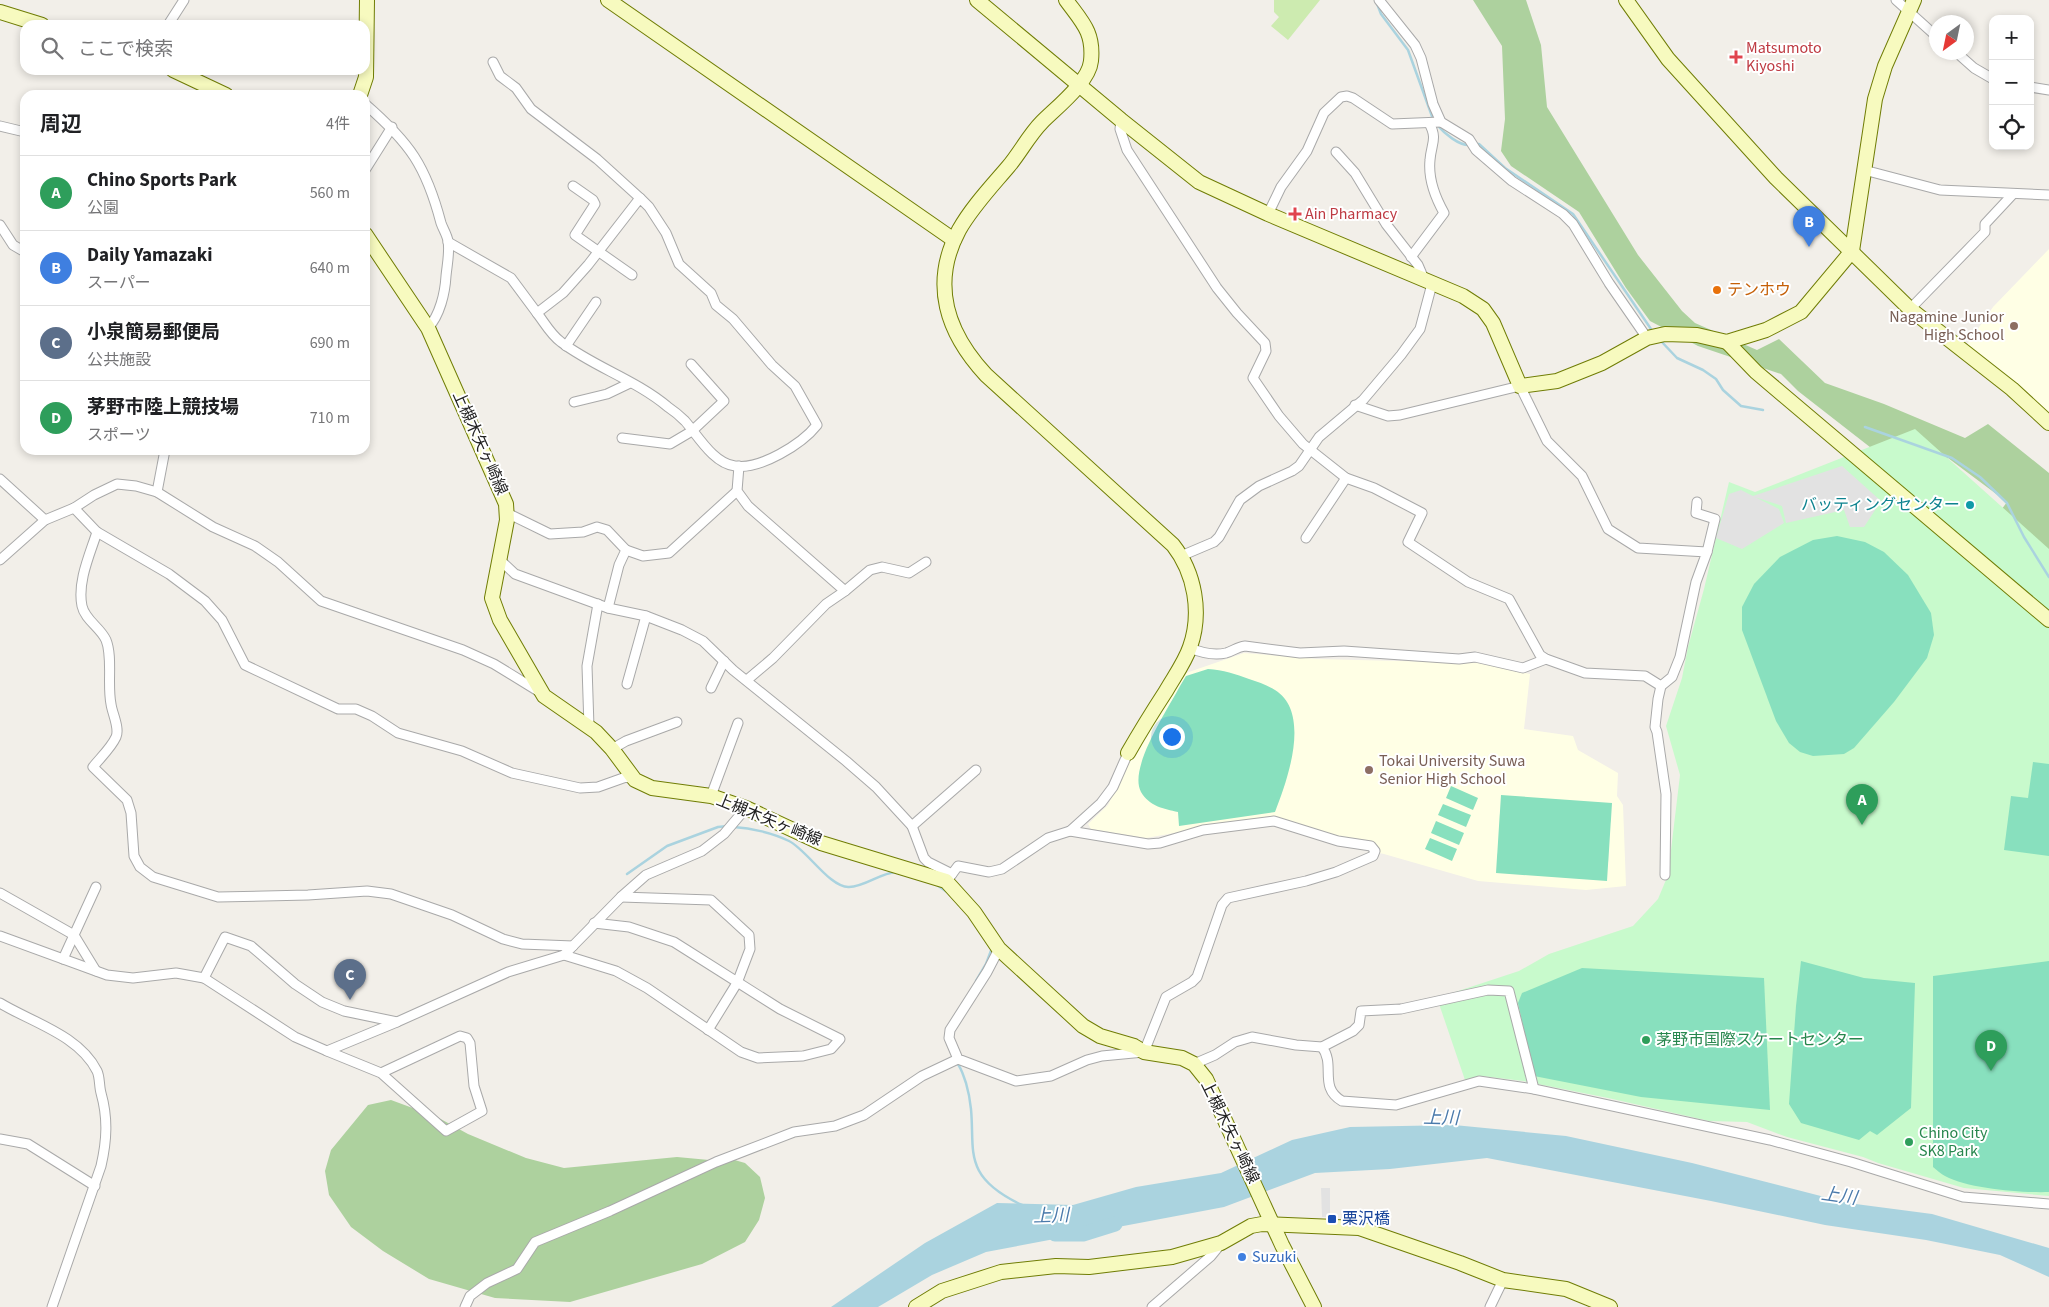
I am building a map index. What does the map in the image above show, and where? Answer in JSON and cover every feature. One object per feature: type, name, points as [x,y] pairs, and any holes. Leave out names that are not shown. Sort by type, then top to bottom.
[{"type":"street","points":[[171,20],[184,0]]},
{"type":"street","points":[[366,0],[366,20]]},
{"type":"street","points":[[608,0],[954,240]]},
{"type":"street","points":[[977,0],[1199,182],[1268,214],[1463,296],[1483,309],[1493,323],[1520,386],[1547,441],[1582,476],[1608,529],[1638,548],[1707,552]]},
{"type":"street","points":[[500,560],[516,574],[608,608],[646,616],[682,630],[703,641],[754,688],[846,760],[876,787],[912,826],[924,858],[949,877],[958,866],[989,872],[1002,869],[1048,838],[1070,831],[1101,803],[1113,787],[1128,753],[1190,648],[1196,612],[1192,580],[1181,556],[1159,532],[986,375],[972,360],[954,330],[947,311],[945,274],[954,240],[968,216],[1012,163],[1040,125],[1086,76],[1091,63],[1090,33],[1066,0]]},
{"type":"street","points":[[1626,0],[1668,59],[1776,178],[1910,309],[2012,389],[2049,423]]},
{"type":"street","points":[[1896,0],[1911,5],[1929,27]]},
{"type":"street","points":[[1380,1],[1415,46],[1421,58],[1433,104],[1441,122],[1469,139],[1475,150],[1512,181],[1563,214],[1573,224],[1609,283],[1647,338]]},
{"type":"street","points":[[1355,406],[1388,416],[1400,415],[1520,386],[1557,381],[1602,363],[1647,338],[1665,334],[1697,335],[1727,342],[1766,330],[1801,312],[1852,251],[1875,99],[1885,66],[1911,5]]},
{"type":"street","points":[[0,12],[26,20]]},
{"type":"street","points":[[1965,60],[1989,77]]},
{"type":"street","points":[[448,242],[511,278],[559,341],[662,401],[685,420],[692,431],[722,460],[734,466],[749,466],[768,459],[796,445],[817,425],[795,386],[772,365],[733,319],[716,305],[711,293],[680,264],[666,233],[649,207],[597,159],[531,109],[516,88],[500,76],[494,62]]},
{"type":"street","points":[[184,75],[215,90]]},
{"type":"street","points":[[362,90],[366,75]]},
{"type":"street","points":[[2034,88],[2049,90]]},
{"type":"street","points":[[1268,214],[1280,187],[1307,151],[1324,113],[1341,98],[1347,96],[1353,98],[1392,124],[1441,122]]},
{"type":"street","points":[[370,108],[392,127],[427,177],[448,242],[445,287],[435,321],[428,328]]},
{"type":"street","points":[[1122,120],[1120,129],[1127,150],[1217,288],[1237,314],[1265,344],[1266,351],[1253,378],[1284,423],[1303,444],[1346,478],[1374,488],[1422,514],[1408,542],[1468,582],[1509,599],[1540,655],[1585,673],[1645,676],[1661,686]]},
{"type":"street","points":[[1411,257],[1444,213],[1434,196],[1430,162],[1435,133],[1430,123]]},
{"type":"street","points":[[0,126],[20,131]]},
{"type":"street","points":[[370,162],[392,127]]},
{"type":"street","points":[[1181,556],[1214,542],[1219,537],[1240,500],[1259,486],[1292,471],[1298,466],[1319,437],[1363,400],[1420,329],[1428,281],[1386,224],[1355,173],[1336,152]]},
{"type":"street","points":[[1864,170],[1940,190],[2049,195]]},
{"type":"street","points":[[573,186],[593,200],[595,204],[575,234],[632,275]]},
{"type":"street","points":[[1910,309],[1985,232],[1985,224],[2013,194]]},
{"type":"street","points":[[537,313],[563,293],[599,251],[640,198]]},
{"type":"street","points":[[0,225],[13,245],[20,249]]},
{"type":"street","name":"上槻木矢ヶ崎線","points":[[370,241],[428,328],[506,504],[508,520],[492,598],[500,620],[544,696],[589,727],[612,749],[635,780],[652,788],[711,796],[743,812],[821,842],[949,877],[999,949],[1083,1026],[1100,1036],[1134,1046],[1144,1052],[1182,1058],[1194,1064],[1206,1079],[1314,1307]]},
{"type":"street","points":[[566,346],[596,302]]},
{"type":"street","points":[[1727,342],[1756,372],[2049,620]]},
{"type":"street","points":[[622,438],[670,444],[692,431],[724,400],[691,364]]},
{"type":"street","points":[[574,402],[608,394],[630,383]]},
{"type":"street","points":[[157,492],[164,455]]},
{"type":"street","points":[[507,513],[550,534],[582,532],[597,527],[607,530],[626,550],[643,556],[669,553],[736,491],[739,466]]},
{"type":"street","points":[[1306,538],[1346,478]]},
{"type":"street","points":[[0,479],[45,520]]},
{"type":"street","points":[[0,560],[45,520],[74,508],[94,495],[117,484],[136,486],[157,492],[213,527],[255,546],[278,562],[321,601],[463,650],[494,664],[527,683],[544,696]]},
{"type":"street","points":[[736,491],[748,506],[787,542],[809,558],[845,591]]},
{"type":"street","points":[[1665,875],[1666,794],[1659,740],[1655,727],[1661,686],[1672,677],[1680,657],[1696,582],[1707,552],[1715,519],[1696,513],[1697,502]]},
{"type":"street","points":[[74,508],[97,532],[169,574],[205,601],[222,620],[245,665],[338,709],[356,709],[372,716],[398,733],[462,751],[512,773],[580,788],[598,786],[626,777],[635,780]]},
{"type":"street","points":[[97,532],[83,578],[82,607],[87,617],[102,632],[107,642],[110,703],[117,736],[93,767],[127,800],[131,813],[134,856],[140,866],[153,877],[218,897],[308,896],[367,891],[391,894],[452,915],[503,939],[522,944],[573,946]]},
{"type":"street","points":[[608,608],[619,564],[626,550]]},
{"type":"street","points":[[747,680],[773,658],[826,604],[870,570],[882,568],[909,573],[926,562]]},
{"type":"street","points":[[589,727],[587,666],[598,604]]},
{"type":"street","points":[[627,684],[646,616]]},
{"type":"street","points":[[1190,648],[1215,655],[1245,646],[1300,653],[1344,651],[1459,659],[1475,657],[1523,668],[1546,659]]},
{"type":"street","points":[[711,688],[724,661]]},
{"type":"street","points":[[612,749],[626,740],[677,722]]},
{"type":"street","points":[[711,796],[738,723]]},
{"type":"street","points":[[912,826],[976,770]]},
{"type":"street","points":[[327,1051],[508,972],[564,955],[620,896],[646,875],[702,851],[724,834],[743,812]]},
{"type":"street","points":[[465,1307],[470,1296],[487,1283],[516,1269],[535,1242],[610,1212],[716,1162],[752,1150],[794,1132],[835,1126],[864,1115],[922,1076],[956,1061],[1016,1081],[1051,1076],[1087,1060],[1102,1056],[1144,1052],[1166,997],[1197,977],[1222,905],[1228,898],[1306,881],[1336,872],[1373,856],[1376,852],[1371,846],[1338,841],[1274,821],[1203,830],[1160,843],[1148,844],[1070,831]]},
{"type":"street","points":[[63,959],[96,887]]},
{"type":"street","points":[[0,893],[74,935],[96,971]]},
{"type":"street","points":[[620,896],[711,900],[749,935],[750,950],[737,982],[708,1030]]},
{"type":"street","points":[[564,955],[616,971],[647,988],[741,1052],[758,1058],[803,1056],[831,1050],[840,1039],[780,1009],[674,942],[629,927],[594,923]]},
{"type":"street","points":[[0,936],[107,975],[133,978],[176,974],[204,978],[295,1037],[381,1073],[446,1131],[482,1111],[474,1086],[470,1043],[467,1038],[460,1036],[381,1073]]},
{"type":"street","points":[[204,978],[225,937],[252,946],[295,984],[322,1002],[344,1011],[397,1022]]},
{"type":"street","points":[[956,1061],[948,1038],[950,1030],[987,972],[999,949]]},
{"type":"street","points":[[1194,1064],[1215,1055],[1235,1042],[1252,1037],[1296,1045],[1322,1047],[1353,1031],[1359,1025],[1361,1010],[1401,1009],[1488,990],[1509,990],[1534,1089]]},
{"type":"street","points":[[0,1003],[45,1025],[81,1049],[97,1071],[107,1124],[106,1147],[95,1186],[52,1307]]},
{"type":"street","points":[[1322,1047],[1327,1054],[1329,1087],[1335,1096],[1342,1100],[1396,1105],[1479,1081],[1534,1089],[1770,1140],[1852,1162],[1963,1197],[2049,1204]]},
{"type":"street","points":[[0,1139],[28,1144],[95,1186]]},
{"type":"street","points":[[916,1307],[942,1290],[1001,1272],[1056,1266],[1089,1267],[1129,1264],[1172,1257],[1221,1243],[1251,1226],[1262,1224],[1274,1226],[1340,1226],[1359,1228],[1503,1280],[1566,1289],[1610,1307]]},
{"type":"street","points":[[1152,1307],[1210,1256],[1221,1243]]},
{"type":"street","points":[[1490,1307],[1503,1280]]},
{"type":"shaded area","name":"Nagamine Junior High School","points":[[2049,249],[2049,417],[1966,346],[1993,307]]},
{"type":"shaded area","points":[[1842,466],[1881,501],[1864,527],[1850,527],[1844,510],[1786,523],[1782,506],[1755,497],[1779,509],[1784,523],[1742,549],[1716,538],[1729,494],[1741,490],[1753,496]]},
{"type":"shaded area","name":"Tokai University Suwa Senior High School","points":[[1244,653],[1317,659],[1479,663],[1530,674],[1524,729],[1573,736],[1578,750],[1618,773],[1617,796],[1623,805],[1626,886],[1586,890],[1478,881],[1384,854],[1327,842],[1270,816],[1146,838],[1091,829],[1088,824],[1108,805],[1127,766],[1186,673]]},
{"type":"shaded area","points":[[1321,1188],[1330,1188],[1330,1217],[1322,1217]]},
{"type":"green space","points":[[1274,0],[1320,0],[1288,40],[1271,26],[1279,17],[1274,12]]},
{"type":"green space","points":[[1473,0],[1526,0],[1541,45],[1547,107],[1638,255],[1682,311],[1695,323],[1757,350],[1779,339],[1825,383],[1884,404],[1965,438],[1988,424],[2049,473],[2049,605],[1977,543],[2007,502],[1948,458],[1916,489],[1875,451],[1798,391],[1781,374],[1698,346],[1650,321],[1626,288],[1579,212],[1511,166],[1501,151],[1505,119],[1502,46]]},
{"type":"green space","points":[[1915,429],[2049,549],[2049,1196],[1964,1188],[1863,1157],[1787,1137],[1747,1122],[1709,1121],[1523,1081],[1482,1076],[1465,1080],[1437,998],[1519,971],[1549,954],[1633,926],[1658,899],[1668,875],[1680,775],[1666,726],[1682,678],[1729,482],[1755,492]]},
{"type":"green space","points":[[1837,536],[1865,542],[1884,552],[1908,575],[1931,613],[1934,635],[1927,658],[1894,702],[1854,748],[1844,754],[1813,756],[1800,752],[1789,743],[1776,721],[1742,630],[1742,607],[1754,584],[1780,557],[1813,540]]},
{"type":"green space","points":[[1208,669],[1234,674],[1262,684],[1275,690],[1286,701],[1292,714],[1294,731],[1290,766],[1275,812],[1179,826],[1178,812],[1162,808],[1144,797],[1138,781],[1140,769],[1151,739],[1186,676]]},
{"type":"green space","points":[[2033,762],[2049,764],[2049,856],[2004,850],[2011,796],[2028,798]]},
{"type":"green space","points":[[1451,786],[1478,798],[1473,810],[1446,798]]},
{"type":"green space","points":[[1501,795],[1612,803],[1607,881],[1496,873]]},
{"type":"green space","points":[[1443,804],[1471,815],[1466,827],[1438,815]]},
{"type":"green space","points":[[1436,821],[1464,833],[1459,845],[1431,833]]},
{"type":"green space","points":[[1430,838],[1457,849],[1452,861],[1425,849]]},
{"type":"green space","points":[[1801,961],[1864,978],[1915,983],[1911,1108],[1877,1135],[1870,1131],[1859,1140],[1801,1123],[1789,1104]]},
{"type":"green space","points":[[2049,961],[2049,1192],[2011,1191],[1982,1187],[1945,1176],[1933,1167],[1933,976]]},
{"type":"green space","name":"茅野市国際スケートセンター","points":[[1582,968],[1764,978],[1770,1110],[1641,1097],[1534,1076],[1518,1003],[1522,993]]},
{"type":"green space","points":[[391,1100],[437,1117],[468,1134],[526,1158],[564,1168],[677,1157],[709,1160],[731,1159],[745,1163],[760,1177],[765,1198],[759,1220],[745,1242],[702,1264],[570,1302],[495,1298],[429,1279],[383,1251],[351,1227],[329,1195],[325,1171],[331,1150],[368,1105]]},
{"type":"water","points":[[1454,1125],[1566,1136],[1692,1163],[1848,1203],[1932,1214],[2049,1248],[2049,1277],[2000,1255],[1926,1240],[1825,1225],[1487,1158],[1390,1169],[1315,1173],[1224,1207],[986,1252],[932,1275],[878,1307],[831,1307],[925,1243],[997,1203],[1073,1205],[1136,1187],[1221,1173],[1292,1140],[1350,1127]]},
{"type":"waterway","points":[[1376,1],[1381,14],[1408,50],[1433,119]]},
{"type":"waterway","points":[[1437,125],[1457,141],[1470,145]]},
{"type":"waterway","points":[[1475,144],[1479,144],[1505,168],[1573,214],[1653,332]]},
{"type":"waterway","points":[[1660,340],[1677,358],[1703,370],[1716,379],[1723,390],[1741,406],[1763,410]]},
{"type":"waterway","points":[[1865,427],[1952,458],[1980,477],[2007,503],[2024,537],[2049,577]]},
{"type":"waterway","points":[[627,874],[667,846],[718,827],[728,826]]},
{"type":"waterway","points":[[734,827],[762,831],[789,841],[834,882],[842,886],[849,887],[867,883],[896,872]]},
{"type":"waterway","points":[[937,885],[947,892]]},
{"type":"waterway","points":[[976,981],[986,964],[992,948]]},
{"type":"waterway","points":[[957,1063],[966,1083],[970,1104],[973,1153],[977,1167],[985,1180],[1000,1192],[1022,1205]]},
{"type":"waterway","name":"上川","points":[[1055,1234],[1083,1234],[1115,1224]]},
{"type":"place","name":"Matsumoto Kiyoshi","points":[[1736,57]]},
{"type":"place","name":"Ain Pharmacy","points":[[1295,214]]},
{"type":"place","name":"Daily Yamazaki","points":[[1809,247]]},
{"type":"place","name":"テンホウ","points":[[1717,290]]},
{"type":"place","name":"Nagamine Junior High School","points":[[2014,326]]},
{"type":"place","name":"バッティングセンター","points":[[1970,505]]},
{"type":"place","name":"Tokai University Suwa Senior High School","points":[[1369,770]]},
{"type":"place","name":"Chino Sports Park","points":[[1862,825]]},
{"type":"place","name":"小泉簡易郵便局","points":[[350,1000]]},
{"type":"place","name":"茅野市国際スケートセンター","points":[[1646,1040]]},
{"type":"place","name":"茅野市陸上競技場","points":[[1991,1071]]},
{"type":"place","name":"Chino City SK8 Park","points":[[1909,1142]]},
{"type":"place","name":"栗沢橋","points":[[1332,1219]]},
{"type":"place","name":"Suzuki","points":[[1242,1257]]}]
